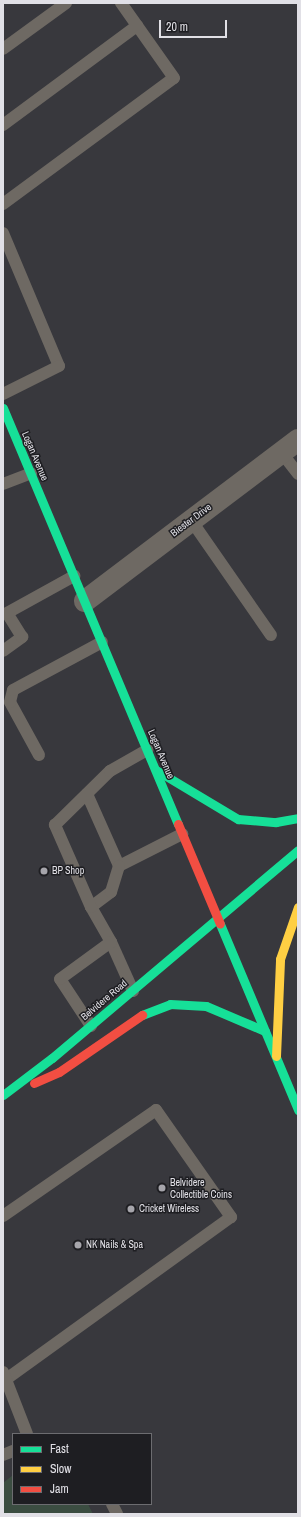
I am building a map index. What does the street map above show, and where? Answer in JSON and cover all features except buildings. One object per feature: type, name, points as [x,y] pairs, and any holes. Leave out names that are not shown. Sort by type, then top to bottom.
[{"type":"main road","name":"Logan Avenue","points":[[3,408],[85,600],[298,1110]]},
{"type":"main road","points":[[156,770],[238,819],[276,822],[298,818]]},
{"type":"main road","points":[[218,920],[298,850]]},
{"type":"main road","points":[[218,920],[298,862]]},
{"type":"main road","points":[[276,1056],[280,959],[298,907]]},
{"type":"main road","name":"Belvidere Road","points":[[3,1095],[91,1026],[218,920]]},
{"type":"main road","points":[[3,1095],[59,1072],[142,1015],[170,1004],[206,1006],[265,1032]]},
{"type":"street","name":"Biester Drive","points":[[85,600],[290,446]]},
{"type":"lane","points":[[3,49],[66,3]]},
{"type":"lane","points":[[3,204],[174,78],[121,3]]},
{"type":"lane","points":[[3,125],[137,26]]},
{"type":"lane","points":[[3,232],[59,366],[3,394]]},
{"type":"lane","points":[[290,446],[298,474]]},
{"type":"lane","points":[[3,484],[31,473]]},
{"type":"lane","points":[[191,520],[271,635]]},
{"type":"lane","points":[[3,651],[22,636],[5,610],[74,576]]},
{"type":"lane","points":[[39,755],[10,702],[13,690],[102,642]]},
{"type":"lane","points":[[133,991],[111,942],[91,907],[55,825],[110,771],[147,750]]},
{"type":"lane","points":[[87,794],[120,866]]},
{"type":"lane","points":[[91,907],[111,892],[120,866],[182,834]]},
{"type":"lane","points":[[91,1026],[60,979],[111,942]]},
{"type":"lane","points":[[3,1216],[156,1110],[231,1216],[191,1246],[5,1374],[27,1433]]},
{"type":"lane","points":[[112,1505],[117,1514]]},
{"type":"green space","points":[[12,1476],[12,1505],[88,1505],[93,1514],[3,1514],[3,1483]]},
{"type":"traffic: fast","points":[[3,408],[178,824]]},
{"type":"traffic: fast","points":[[156,770],[238,819],[276,822],[298,818]]},
{"type":"traffic: fast","points":[[3,1095],[52,1058],[298,850]]},
{"type":"traffic: fast","points":[[220,924],[298,1110]]},
{"type":"traffic: fast","points":[[142,1015],[170,1004],[206,1006],[265,1031]]},
{"type":"traffic: slow","points":[[276,1056],[280,959],[298,907]]},
{"type":"traffic: jam","points":[[178,824],[220,924]]},
{"type":"traffic: jam","points":[[34,1083],[59,1072],[142,1015]]},
{"type":"place","name":"BP Shop","points":[[44,871]]},
{"type":"place","name":"Belvidere Collectible Coins","points":[[162,1188]]},
{"type":"place","name":"Cricket Wireless","points":[[131,1209]]},
{"type":"place","name":"NK Nails & Spa","points":[[78,1245]]}]
